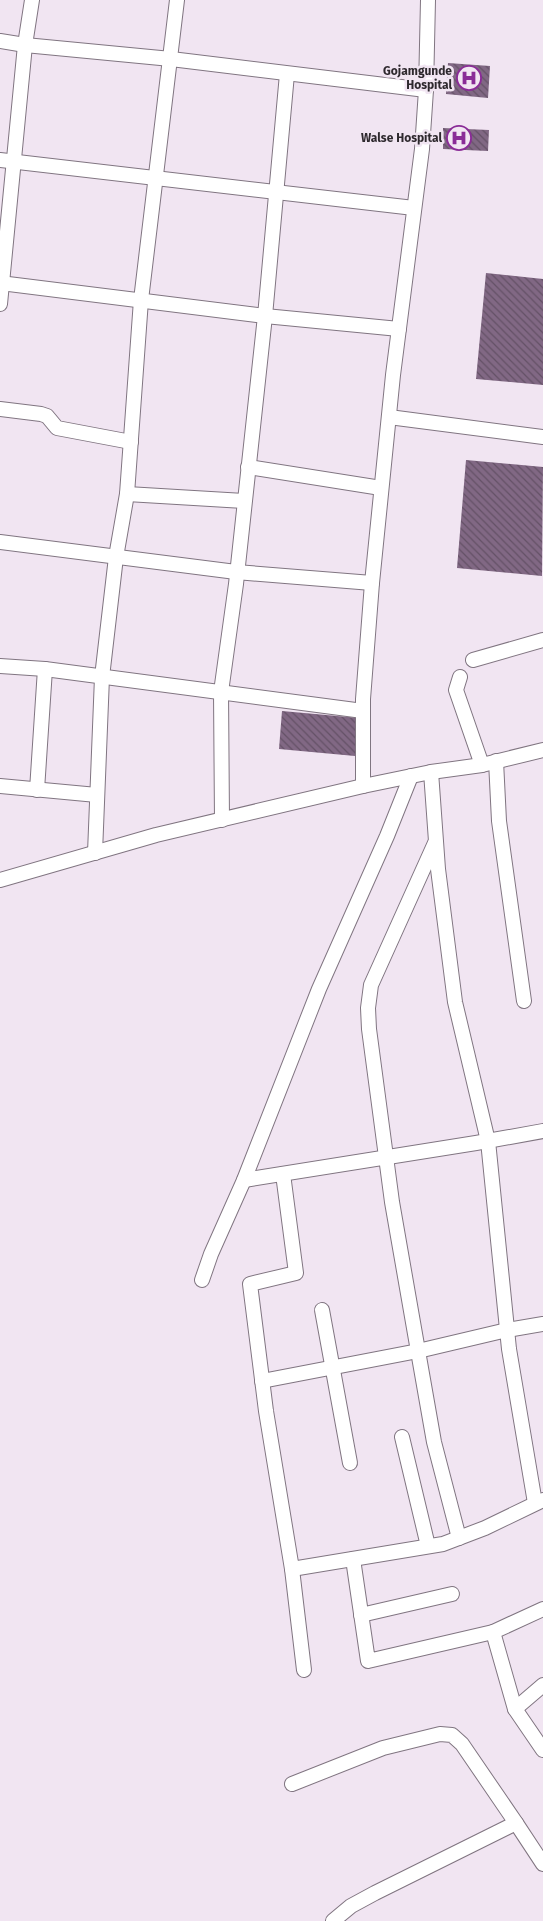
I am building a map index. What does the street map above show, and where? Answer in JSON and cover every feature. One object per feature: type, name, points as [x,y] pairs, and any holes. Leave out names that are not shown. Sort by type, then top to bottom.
[{"type":"street","points":[[0,304],[7,160],[32,0]]},
{"type":"street","points":[[95,853],[102,677],[116,557],[127,494],[141,300],[177,0]]},
{"type":"street","points":[[362,786],[363,711],[372,583],[426,90],[428,0]]},
{"type":"street","points":[[0,41],[171,59],[426,90]]},
{"type":"street","points":[[222,820],[221,692],[265,316],[287,74]]},
{"type":"street","points":[[7,160],[414,208]]},
{"type":"street","points":[[1,283],[265,316],[399,329]]},
{"type":"street","points":[[0,409],[40,414],[47,416],[57,428],[131,442]]},
{"type":"street","points":[[389,417],[543,437]]},
{"type":"street","points":[[248,467],[382,488]]},
{"type":"street","points":[[127,494],[244,501]]},
{"type":"street","points":[[0,542],[236,572],[372,583]]},
{"type":"street","points":[[473,660],[543,641]]},
{"type":"street","points":[[0,666],[45,669],[363,711]]},
{"type":"street","points":[[37,790],[45,669]]},
{"type":"street","points":[[460,677],[456,690],[482,765]]},
{"type":"street","points":[[0,880],[156,836],[362,786],[431,772],[482,765],[543,750]]},
{"type":"street","points":[[496,762],[499,821],[524,1001]]},
{"type":"street","points":[[292,1569],[443,1544],[484,1528],[539,1501],[507,1330],[488,1141],[455,1002],[438,869],[431,772]]},
{"type":"street","points":[[202,1280],[210,1254],[244,1180],[319,989],[387,836],[411,776]]},
{"type":"street","points":[[0,786],[96,796]]},
{"type":"street","points":[[436,840],[371,985],[368,1008],[369,1029],[386,1158],[418,1351],[434,1442],[459,1538]]},
{"type":"street","points":[[244,1180],[543,1131]]},
{"type":"street","points":[[282,1174],[296,1273],[250,1284],[262,1381],[292,1569],[304,1670]]},
{"type":"street","points":[[322,1310],[350,1462]]},
{"type":"street","points":[[262,1381],[418,1351],[507,1330],[543,1324]]},
{"type":"street","points":[[402,1437],[428,1546]]},
{"type":"street","points":[[353,1559],[368,1661],[493,1632],[543,1609]]},
{"type":"street","points":[[361,1615],[452,1594]]},
{"type":"street","points":[[493,1632],[515,1710],[543,1750]]},
{"type":"street","points":[[515,1710],[543,1685]]},
{"type":"street","points":[[292,1784],[383,1748],[440,1734],[452,1735],[462,1744],[543,1864]]},
{"type":"street","points":[[333,1921],[351,1906],[375,1893],[516,1823]]},
{"type":"building","points":[[448,63],[490,66],[488,98],[446,94]]},
{"type":"building","points":[[443,128],[489,130],[488,151],[443,149]]},
{"type":"building","points":[[486,273],[543,279],[543,385],[476,379]]},
{"type":"building","points":[[466,460],[543,467],[542,576],[457,568]]},
{"type":"building","points":[[282,711],[359,718],[355,756],[279,749]]},
{"type":"place","name":"Gojamgunde Hospital","points":[[469,78]]},
{"type":"place","name":"Walse Hospital","points":[[459,138]]}]
